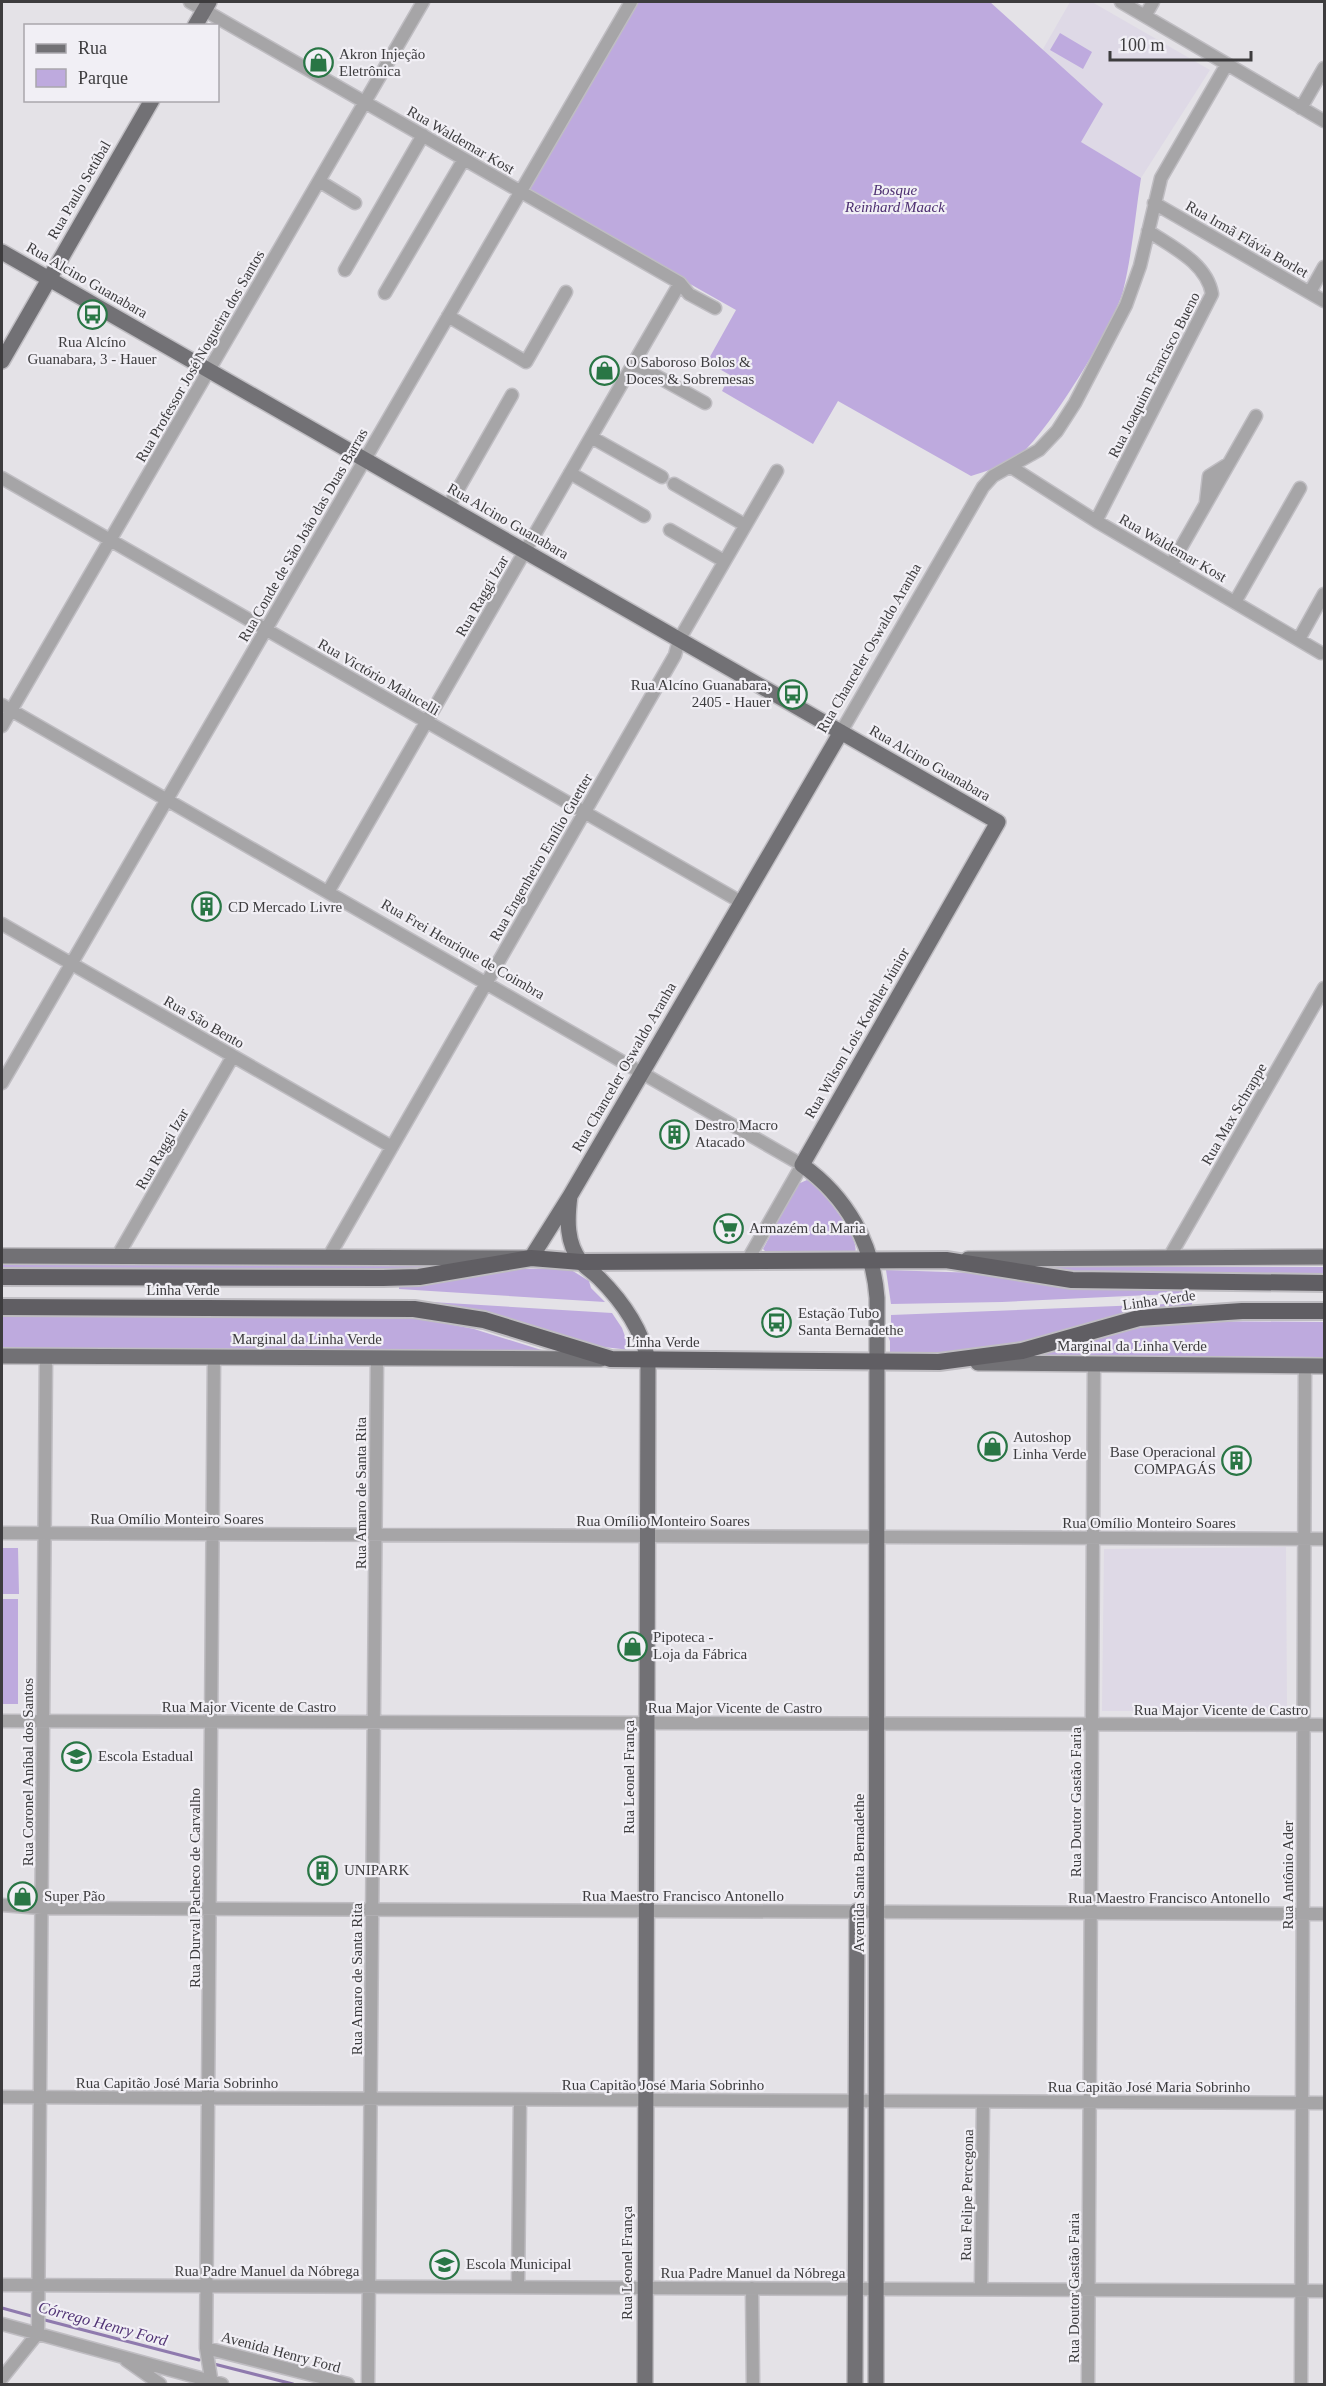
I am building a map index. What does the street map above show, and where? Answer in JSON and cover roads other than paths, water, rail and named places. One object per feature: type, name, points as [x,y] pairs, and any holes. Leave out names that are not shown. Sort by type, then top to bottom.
[{"type":"highway","name":"Linha Verde","points":[[2,1277],[402,1278],[487,1267],[531,1258],[582,1262],[946,1260],[1081,1281],[1324,1283]]},
{"type":"highway","name":"Linha Verde","points":[[2,1307],[431,1310],[484,1320],[611,1359],[878,1362],[939,1362],[1022,1351],[1139,1318],[1210,1312],[1324,1311]]},
{"type":"main road","points":[[196,24],[207,6]]},
{"type":"main road","name":"Rua Paulo Setúbal","points":[[2,361],[151,102]]},
{"type":"main road","name":"Rua Alcino Guanabara","points":[[2,252],[998,822]]},
{"type":"main road","name":"Rua Chanceler Oswaldo Aranha","points":[[531,1258],[570,1196],[841,732]]},
{"type":"main road","name":"Rua Wilson Lois Koehler Júnior","points":[[802,1165],[998,822]]},
{"type":"main road","name":"Rua Frei Henrique de Coimbra","points":[[802,1165],[822,1180],[841,1201],[860,1231],[872,1260],[877,1298],[878,1362]]},
{"type":"main road","name":"Rua Leonel França","points":[[570,1196],[569,1235],[582,1262],[627,1310],[640,1335],[648,1360],[645,2385]]},
{"type":"main road","points":[[2,1256],[531,1258]]},
{"type":"main road","points":[[946,1260],[1170,1256],[1324,1257]]},
{"type":"main road","name":"Marginal da Linha Verde","points":[[2,1356],[611,1359]]},
{"type":"main road","name":"Avenida Santa Bernadethe","points":[[876,2385],[878,1362]]},
{"type":"main road","name":"Marginal da Linha Verde","points":[[939,1362],[1324,1366]]},
{"type":"main road","name":"Avenida Santa Bernadethe","points":[[855,2385],[856,1911]]},
{"type":"street","name":"Rua Waldemar Kost","points":[[190,2],[207,6],[365,102],[680,283],[689,294],[715,308]]},
{"type":"street","name":"Rua Professor José Nogueira dos Santos","points":[[2,726],[6,708],[110,540],[423,2]]},
{"type":"street","name":"Rua Conde de São João das Duas Barras","points":[[2,1083],[631,2]]},
{"type":"street","points":[[1120,2],[1324,121]]},
{"type":"street","points":[[1145,16],[1153,2]]},
{"type":"street","name":"Rua Chanceler Oswaldo Aranha","points":[[841,732],[983,487],[993,476],[1011,467],[1049,441],[1071,410],[1119,322],[1134,284],[1154,203],[1165,170],[1227,64]]},
{"type":"street","points":[[1301,108],[1324,68]]},
{"type":"street","points":[[345,270],[423,135]]},
{"type":"street","points":[[385,293],[464,159]]},
{"type":"street","points":[[319,182],[355,203]]},
{"type":"street","name":"Rua Irmã Flávia Borlet","points":[[1154,203],[1324,301]]},
{"type":"street","name":"Rua Joaquim Francisco Bueno","points":[[1096,521],[1212,294],[1209,281],[1196,265],[1148,231]]},
{"type":"street","points":[[1310,292],[1324,267]]},
{"type":"street","name":"Rua Raggi Izar","points":[[328,892],[680,283]]},
{"type":"street","points":[[448,316],[526,362],[566,292]]},
{"type":"street","points":[[633,363],[705,403]]},
{"type":"street","points":[[448,507],[512,395]]},
{"type":"street","points":[[1171,565],[1256,416]]},
{"type":"street","points":[[591,437],[662,477]]},
{"type":"street","name":"Rua Waldemar Kost","points":[[1011,467],[1096,521],[1321,653]]},
{"type":"street","name":"Rua Engenheiro Emílio Guetter","points":[[328,1258],[585,813],[675,655],[679,640],[777,471]]},
{"type":"street","points":[[570,473],[644,516]]},
{"type":"street","name":"Rua Victório Malucelli","points":[[2,478],[741,902]]},
{"type":"street","points":[[674,484],[746,525]]},
{"type":"street","points":[[1235,602],[1300,488]]},
{"type":"street","points":[[670,530],[724,561]]},
{"type":"street","points":[[1299,639],[1324,594]]},
{"type":"street","name":"Rua Frei Henrique de Coimbra","points":[[6,708],[802,1165]]},
{"type":"street","name":"Rua São Bento","points":[[2,924],[392,1147]]},
{"type":"street","name":"Rua Max Schrappe","points":[[1170,1256],[1324,988]]},
{"type":"street","name":"Rua Raggi Izar","points":[[117,1257],[233,1056]]},
{"type":"street","name":"Rua Wilson Lois Koehler Júnior","points":[[747,1261],[802,1165]]},
{"type":"street","name":"Rua Coronel Aníbal dos Santos","points":[[38,2331],[46,1356]]},
{"type":"street","name":"Rua Durval Pacheco de Carvalho","points":[[214,1357],[206,2348],[215,2384]]},
{"type":"street","name":"Rua Amaro de Santa Rita","points":[[368,2385],[377,1358]]},
{"type":"street","name":"Rua Doutor Gastão Faria","points":[[1088,2385],[1094,1364]]},
{"type":"street","name":"Rua Antônio Ader","points":[[1300,2385],[1305,1365]]},
{"type":"street","name":"Rua Omílio Monteiro Soares","points":[[2,1533],[1324,1539]]},
{"type":"street","name":"Rua Major Vicente de Castro","points":[[2,1721],[1324,1725]]},
{"type":"street","name":"Rua Maestro Francisco Antonello","points":[[2,1905],[42,1908],[1324,1914]]},
{"type":"street","name":"Rua Maestro Francisco Antonello","points":[[2,1913],[42,1908]]},
{"type":"street","name":"Rua Capitão José Maria Sobrinho","points":[[2,2097],[1324,2103]]},
{"type":"street","points":[[518,2287],[520,2100]]},
{"type":"street","name":"Rua Felipe Percegona","points":[[981,2289],[983,2102]]},
{"type":"street","name":"Rua Padre Manuel da Nóbrega","points":[[2,2285],[1324,2291]]},
{"type":"street","points":[[752,2288],[753,2385]]},
{"type":"street","points":[[2,2324],[38,2331],[215,2384]]},
{"type":"street","points":[[2,2378],[38,2331]]},
{"type":"street","name":"Avenida Henry Ford","points":[[206,2348],[348,2385]]},
{"type":"street","points":[[117,2354],[160,2385]]},
{"type":"waterway","name":"Córrego Henry Ford","points":[[2,2308],[35,2317]]},
{"type":"waterway","name":"Córrego Henry Ford","points":[[41,2319],[199,2360]]},
{"type":"waterway","name":"Córrego Henry Ford","points":[[214,2364],[293,2384]]},
{"type":"place","name":"Akron Injeção Eletrônica","points":[[318,63]]},
{"type":"place","name":"Rua Alcíno Guanabara, 3 - Hauer","points":[[92,315]]},
{"type":"place","name":"O Saboroso Bolos & Doces & Sobremesas","points":[[605,371]]},
{"type":"place","name":"Rua Alcíno Guanabara, 2405 - Hauer","points":[[792,694]]},
{"type":"place","name":"CD Mercado Livre","points":[[207,907]]},
{"type":"place","name":"Destro Macro Atacado","points":[[674,1134]]},
{"type":"place","name":"Armazém da Maria","points":[[728,1228]]},
{"type":"place","name":"Estação Tubo Santa Bernadethe","points":[[777,1322]]},
{"type":"place","name":"Autoshop Linha Verde","points":[[992,1446]]},
{"type":"place","name":"Base Operacional COMPAGÁS","points":[[1237,1461]]},
{"type":"place","name":"Pipoteca - Loja da Fábrica","points":[[632,1646]]},
{"type":"place","name":"Escola Estadual","points":[[77,1756]]},
{"type":"place","name":"UNIPARK","points":[[323,1870]]},
{"type":"place","name":"Super Pão","points":[[23,1896]]},
{"type":"place","name":"Escola Municipal","points":[[445,2264]]},
{"type":"park label","name":"Bosque Reinhard Maack","points":[[895,198]]}]
